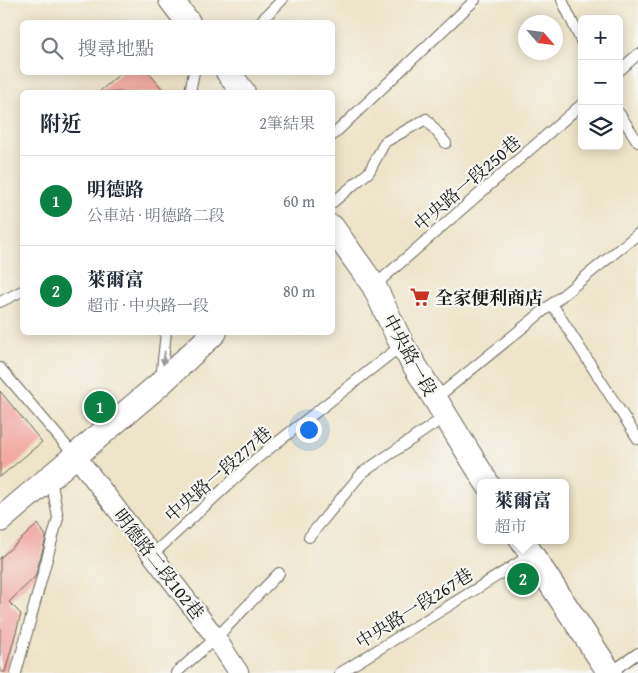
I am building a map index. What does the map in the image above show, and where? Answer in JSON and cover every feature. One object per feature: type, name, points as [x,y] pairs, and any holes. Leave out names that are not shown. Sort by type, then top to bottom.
[{"type":"street","points":[[170,0],[186,20]]},
{"type":"street","points":[[230,75],[241,90]]},
{"type":"street","name":"中央路一段","points":[[335,232],[374,286],[402,345],[485,479]]},
{"type":"street","points":[[0,520],[161,383],[212,335]]},
{"type":"street","name":"明德路二段102巷","points":[[76,456],[216,638],[239,673]]},
{"type":"street","points":[[527,547],[610,673]]},
{"type":"lane","points":[[262,20],[282,0]]},
{"type":"lane","points":[[335,133],[475,0]]},
{"type":"lane","points":[[562,0],[578,34]]},
{"type":"lane","points":[[623,67],[638,54]]},
{"type":"lane","points":[[190,90],[193,75]]},
{"type":"lane","name":"中央路一段250巷","points":[[374,286],[581,105]]},
{"type":"lane","points":[[335,200],[369,172],[385,142],[426,119],[446,143]]},
{"type":"lane","points":[[623,120],[638,142]]},
{"type":"lane","points":[[309,537],[362,473],[440,407],[552,304],[638,234]]},
{"type":"lane","points":[[0,302],[20,292]]},
{"type":"lane","points":[[552,304],[638,438]]},
{"type":"lane","points":[[161,383],[166,335]]},
{"type":"lane","name":"中央路一段277巷","points":[[152,555],[256,459],[402,345]]},
{"type":"lane","points":[[0,368],[76,456]]},
{"type":"lane","points":[[16,673],[58,518],[50,477]]},
{"type":"lane","name":"中央路一段267巷","points":[[340,673],[527,547]]},
{"type":"lane","points":[[176,673],[216,638],[279,573]]},
{"type":"lane","points":[[610,673],[638,653]]},
{"type":"building","points":[[119,75],[151,75],[163,90],[101,90]]},
{"type":"building","points":[[0,391],[42,442],[0,477]]},
{"type":"building","points":[[38,524],[46,538],[35,577],[9,602],[21,614],[5,672],[0,672],[0,558]]},
{"type":"place","name":"全家便利商店","points":[[420,297]]},
{"type":"place","name":"明德路","points":[[100,407]]},
{"type":"place","name":"萊爾富","points":[[523,579]]}]
